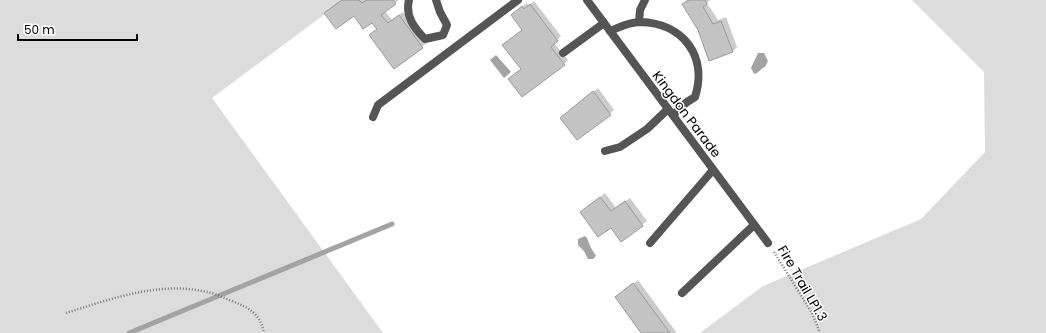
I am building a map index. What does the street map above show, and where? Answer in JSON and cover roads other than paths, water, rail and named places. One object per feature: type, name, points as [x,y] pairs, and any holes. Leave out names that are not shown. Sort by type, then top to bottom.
[{"type":"street","points":[[409,0],[407,7],[409,18],[416,30],[426,40],[443,35],[447,25],[436,0]]},
{"type":"street","points":[[373,117],[378,105],[518,0]]},
{"type":"street","name":"Kingdon Parade","points":[[587,0],[768,243]]},
{"type":"street","points":[[639,22],[640,10],[645,0]]},
{"type":"street","points":[[605,151],[620,147],[695,97],[698,88],[699,72],[694,53],[686,40],[672,29],[656,24],[639,22],[627,24],[610,31]]},
{"type":"street","points":[[563,53],[604,23]]},
{"type":"street","points":[[650,243],[713,170]]},
{"type":"street","points":[[682,293],[754,225]]},
{"type":"waterway","points":[[129,333],[392,224]]}]
